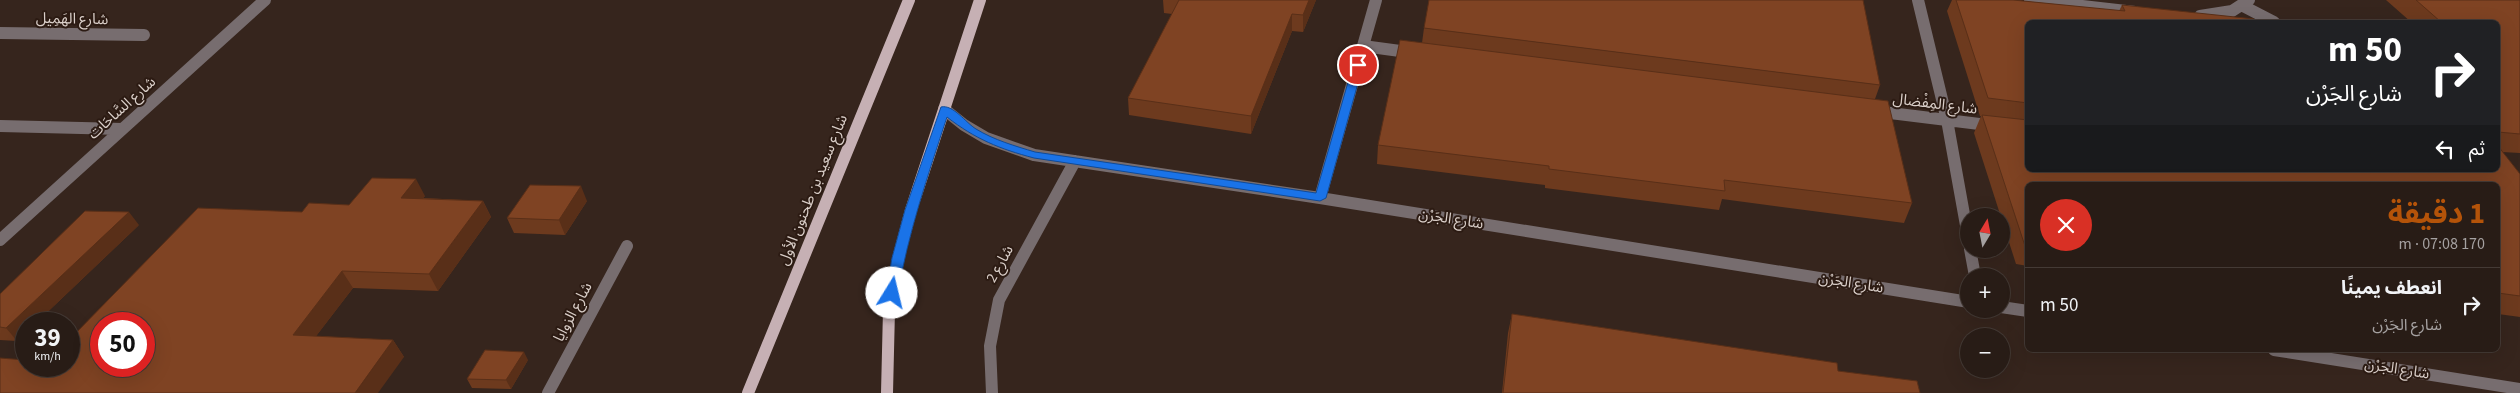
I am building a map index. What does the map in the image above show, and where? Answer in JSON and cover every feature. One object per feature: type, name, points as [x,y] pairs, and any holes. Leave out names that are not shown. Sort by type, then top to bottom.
[{"type":"main road","name":"شارع سعيد بن طحنون الأول","points":[[748,393],[908,0]]},
{"type":"main road","points":[[887,393],[889,310],[898,258],[980,0]]},
{"type":"street","name":"شارع السَّاحَات","points":[[0,240],[265,0]]},
{"type":"street","points":[[1320,198],[1376,0]]},
{"type":"street","points":[[1918,0],[1947,120],[1963,208]]},
{"type":"street","points":[[2030,0],[2142,13]]},
{"type":"street","points":[[2190,16],[2217,15],[2246,3],[2271,20]]},
{"type":"street","name":"شارع الهَمِيل","points":[[0,32],[144,35]]},
{"type":"street","points":[[1363,46],[1422,54]]},
{"type":"street","name":"شارع الجَرْن","points":[[944,109],[964,127],[991,141],[1034,155],[1320,198],[1960,301]]},
{"type":"street","name":"شارع المِفْضال","points":[[1858,109],[2025,130]]},
{"type":"street","points":[[0,126],[122,129]]},
{"type":"street","name":"شارع 2","points":[[992,393],[988,358],[989,341],[992,320],[999,300],[1075,161]]},
{"type":"street","name":"شارع الزوايا","points":[[548,393],[627,246]]},
{"type":"street","points":[[2010,308],[2025,311]]},
{"type":"street","name":"شارع الجَرْن","points":[[2287,352],[2520,389]]},
{"type":"building","points":[[1179,0],[1309,0],[1303,15],[1292,14],[1251,116],[1128,98]]},
{"type":"building","points":[[1429,0],[1863,0],[1880,85],[1424,28]]},
{"type":"building","points":[[1956,0],[2013,0],[2125,11],[2122,5],[2255,20],[2025,20],[2025,103],[1988,98]]},
{"type":"building","points":[[2416,0],[2520,0],[2520,134],[2500,132],[2500,20],[2439,20]]},
{"type":"building","points":[[1400,40],[1888,101],[1912,203],[1724,180],[1725,191],[1549,169],[1549,166],[1378,145]]},
{"type":"building","points":[[1982,115],[2025,120],[2025,172],[2500,172],[2500,149],[2520,174],[2520,296],[2500,293],[2500,182],[2025,182],[2025,246]]},
{"type":"building","points":[[372,178],[416,179],[401,198],[483,201],[429,274],[342,271],[293,335],[393,340],[355,393],[0,393],[0,358],[15,359],[15,377],[80,377],[80,329],[90,319],[90,377],[155,377],[155,312],[96,312],[198,208],[302,212],[309,203],[349,205]]},
{"type":"building","points":[[530,185],[581,186],[559,220],[507,218]]},
{"type":"building","points":[[85,211],[129,212],[23,312],[15,312],[15,320],[6,328],[0,327],[0,294]]},
{"type":"building","points":[[1512,314],[1837,363],[1838,371],[1917,381],[1920,393],[1503,393]]},
{"type":"building","points":[[485,350],[524,352],[506,380],[467,379]]},
{"type":"route","points":[[892,293],[898,258],[911,210],[944,109],[972,132],[1011,149],[1034,155],[1320,198],[1358,65]]}]
